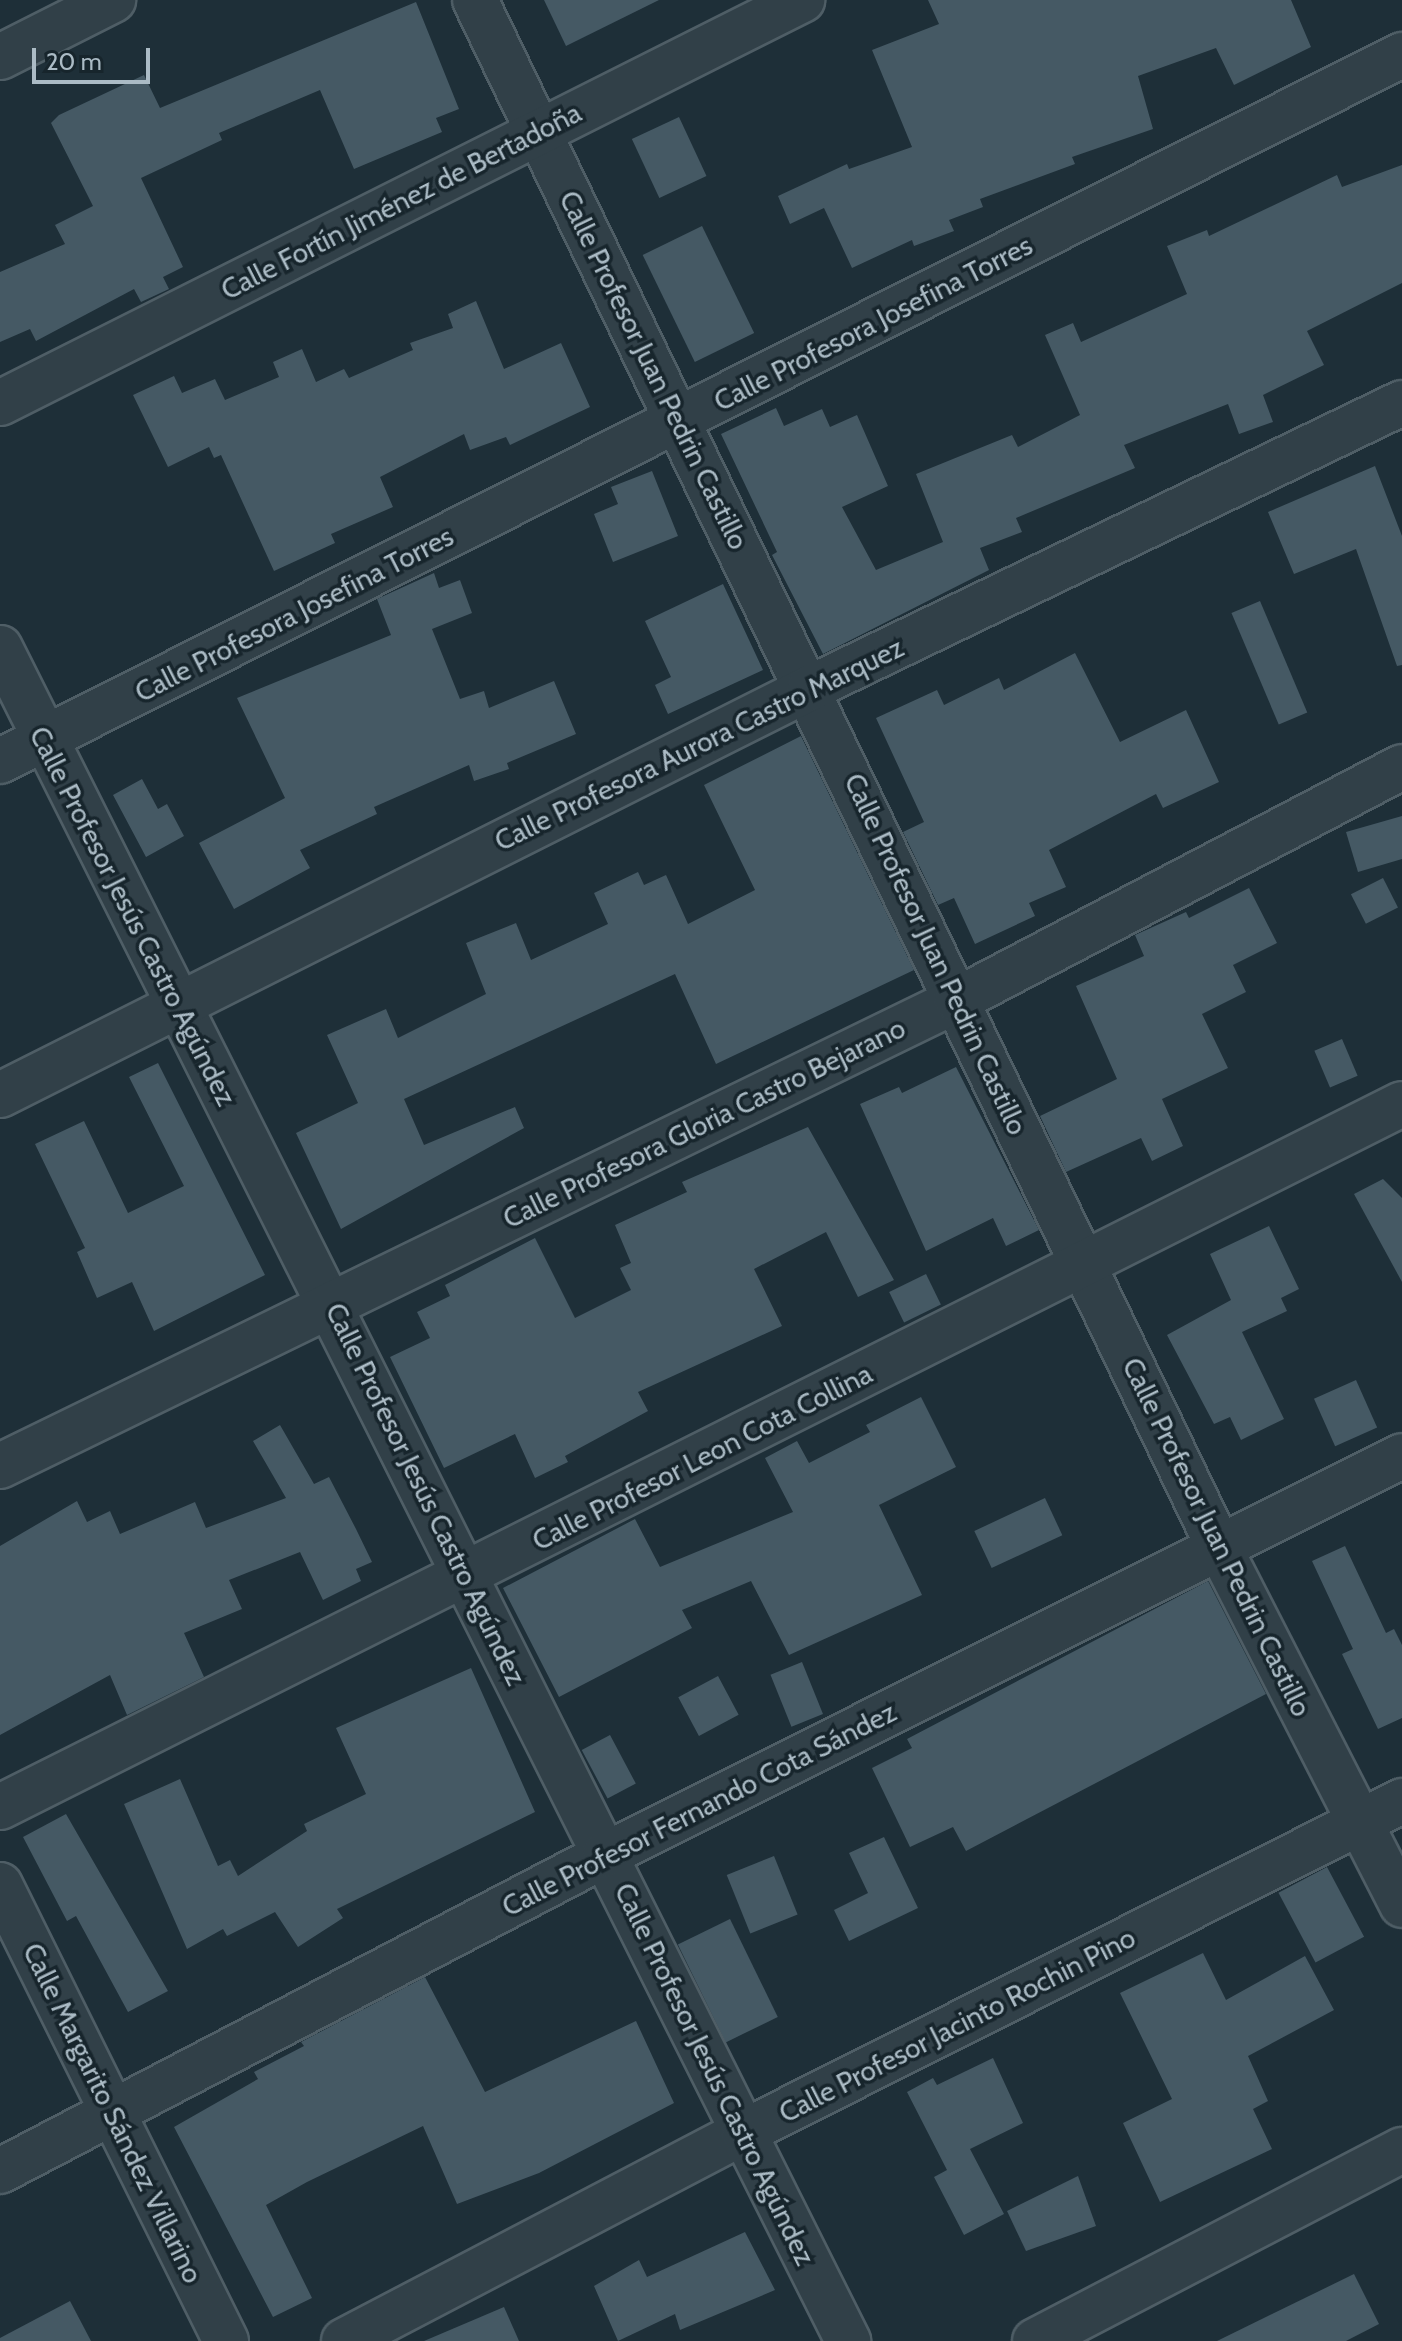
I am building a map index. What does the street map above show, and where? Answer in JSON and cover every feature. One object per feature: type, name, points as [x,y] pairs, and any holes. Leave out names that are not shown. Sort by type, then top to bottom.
[{"type":"street","points":[[0,57],[113,0]]},
{"type":"street","name":"Calle Profesor Juan Pedrin Castillo","points":[[475,0],[537,133],[810,688],[1219,1547],[1402,1905]]},
{"type":"street","name":"Calle Fortín Jiménez de Bertadoña","points":[[0,403],[802,0]]},
{"type":"street","name":"Calle Profesora Josefina Torres","points":[[0,761],[1402,55]]},
{"type":"street","name":"Calle Profesora Aurora Castro Marquez","points":[[0,1095],[176,1003],[810,688],[1402,403]]},
{"type":"street","name":"Calle Profesor Jesús Castro Agúndez","points":[[0,648],[176,1003],[332,1304],[848,2341]]},
{"type":"street","name":"Calle Profesora Gloria Castro Bejarano","points":[[0,1466],[957,1000],[1402,767]]},
{"type":"street","name":"Calle Profesor Leon Cota Collina","points":[[0,1807],[1402,1104]]},
{"type":"street","name":"Calle Profesor Fernando Cota Sández","points":[[0,2171],[113,2115],[605,1855],[1402,1456]]},
{"type":"street","name":"Calle Profesor Jacinto Rochin Pino","points":[[344,2341],[744,2132],[1402,1801]]},
{"type":"street","name":"Calle Margarito Sández Villarino","points":[[0,1885],[226,2341]]},
{"type":"street","points":[[1035,2341],[1402,2150]]},
{"type":"building","points":[[544,0],[659,0],[566,46]]},
{"type":"building","points":[[928,0],[1291,0],[1311,47],[1234,85],[1216,48],[1138,76],[1153,129],[1072,157],[1075,164],[980,199],[983,207],[949,220],[954,231],[914,246],[912,240],[852,268],[824,208],[790,224],[778,196],[847,164],[849,169],[912,147],[872,50],[939,24]]},
{"type":"building","points":[[416,2],[459,109],[436,118],[442,132],[354,169],[320,90],[219,133],[222,140],[141,178],[183,267],[163,277],[169,289],[141,302],[134,289],[36,341],[30,329],[0,342],[0,272],[65,244],[55,225],[93,206],[51,123],[59,115],[144,75],[160,108]]},
{"type":"building","points":[[679,117],[706,176],[659,198],[632,139]]},
{"type":"building","points":[[1402,165],[1402,283],[1307,331],[1324,365],[1263,395],[1273,422],[1239,434],[1228,404],[1124,445],[1135,468],[1016,518],[1022,532],[980,548],[989,570],[823,654],[772,555],[777,552],[721,434],[776,408],[784,426],[822,409],[830,427],[857,415],[888,486],[842,507],[876,570],[943,542],[916,474],[1012,435],[1018,447],[1080,415],[1045,335],[1073,323],[1081,342],[1187,294],[1167,246],[1207,230],[1209,236],[1337,175],[1342,187]]},
{"type":"building","points":[[702,226],[754,333],[695,362],[643,255]]},
{"type":"building","points":[[476,301],[504,369],[561,343],[590,407],[510,445],[506,437],[470,450],[464,434],[380,477],[393,507],[331,534],[335,543],[274,571],[221,455],[214,458],[209,447],[168,467],[133,395],[174,376],[182,393],[215,379],[225,400],[279,377],[273,362],[302,349],[316,382],[344,369],[349,378],[413,350],[410,343],[453,328],[448,314]]},
{"type":"building","points":[[1375,466],[1402,536],[1402,665],[1397,666],[1356,549],[1294,574],[1268,512]]},
{"type":"building","points":[[652,471],[678,536],[613,562],[594,514],[618,504],[611,487]]},
{"type":"building","points":[[434,573],[439,588],[460,580],[472,613],[432,629],[460,699],[484,691],[489,708],[554,681],[576,734],[507,763],[509,769],[474,781],[469,765],[374,807],[377,814],[300,850],[310,868],[234,909],[199,843],[285,798],[237,698],[391,635],[377,599]]},
{"type":"building","points":[[723,584],[763,670],[668,714],[655,685],[671,677],[645,621]]},
{"type":"building","points":[[1260,601],[1307,712],[1279,724],[1231,613]]},
{"type":"building","points":[[1075,653],[1120,742],[1186,710],[1219,782],[1163,808],[1156,794],[1049,850],[1066,887],[1029,903],[1035,916],[975,944],[954,898],[938,905],[903,832],[924,822],[876,718],[937,690],[944,705],[999,678],[1004,690]]},
{"type":"building","points":[[801,736],[914,970],[716,1064],[675,974],[404,1099],[424,1145],[515,1107],[524,1128],[341,1229],[296,1133],[358,1103],[327,1035],[386,1009],[398,1038],[486,994],[466,943],[516,923],[531,960],[608,924],[594,893],[638,872],[644,885],[666,875],[688,924],[755,890],[704,785]]},
{"type":"building","points":[[142,779],[158,809],[167,804],[184,836],[146,857],[113,795]]},
{"type":"building","points":[[1402,816],[1402,859],[1358,872],[1346,832]]},
{"type":"building","points":[[1383,878],[1398,907],[1366,924],[1351,894]]},
{"type":"building","points":[[1249,888],[1277,943],[1233,965],[1246,992],[1202,1014],[1228,1068],[1162,1099],[1183,1146],[1152,1161],[1141,1138],[1066,1172],[1040,1116],[1117,1079],[1076,986],[1144,956],[1135,935],[1186,912],[1189,918]]},
{"type":"building","points":[[1342,1039],[1358,1076],[1330,1088],[1314,1051]]},
{"type":"building","points":[[158,1063],[265,1275],[154,1331],[132,1282],[97,1298],[77,1252],[85,1248],[35,1144],[84,1121],[128,1213],[184,1186],[129,1077]]},
{"type":"building","points":[[956,1067],[1039,1230],[1006,1246],[993,1218],[926,1251],[860,1104],[899,1087],[902,1093]]},
{"type":"building","points":[[808,1127],[894,1280],[858,1297],[826,1232],[754,1269],[782,1326],[638,1392],[648,1411],[565,1456],[568,1462],[535,1478],[515,1434],[444,1468],[390,1357],[430,1338],[417,1312],[450,1296],[445,1285],[535,1238],[575,1318],[631,1290],[620,1268],[631,1263],[615,1225],[687,1192],[682,1182]]},
{"type":"building","points":[[1383,1179],[1402,1198],[1402,1282],[1354,1194]]},
{"type":"building","points":[[1269,1226],[1299,1289],[1281,1298],[1287,1311],[1242,1332],[1284,1419],[1241,1440],[1230,1417],[1214,1424],[1167,1335],[1231,1300],[1210,1254]]},
{"type":"building","points":[[926,1274],[941,1305],[904,1323],[889,1292]]},
{"type":"building","points":[[1356,1380],[1377,1428],[1335,1446],[1314,1399]]},
{"type":"building","points":[[921,1397],[956,1467],[879,1505],[922,1595],[789,1655],[751,1581],[682,1610],[692,1628],[559,1697],[503,1588],[635,1519],[660,1567],[793,1512],[765,1458],[797,1441],[809,1463],[870,1432],[866,1425]]},
{"type":"building","points":[[280,1425],[314,1484],[329,1477],[356,1529],[372,1562],[356,1569],[361,1581],[323,1600],[300,1552],[229,1580],[242,1609],[184,1633],[204,1677],[127,1715],[110,1675],[0,1735],[0,1546],[77,1501],[87,1522],[110,1511],[120,1534],[195,1502],[206,1528],[286,1498],[253,1441]]},
{"type":"building","points":[[1045,1498],[1062,1535],[992,1568],[974,1531]]},
{"type":"building","points":[[1345,1546],[1386,1633],[1394,1629],[1402,1645],[1402,1718],[1378,1729],[1342,1654],[1353,1649],[1312,1561]]},
{"type":"building","points":[[1208,1581],[1266,1694],[966,1851],[953,1827],[910,1847],[872,1768],[912,1748],[907,1739]]},
{"type":"building","points":[[802,1662],[823,1714],[791,1727],[770,1675]]},
{"type":"building","points":[[471,1668],[535,1812],[337,1909],[343,1918],[298,1947],[275,1912],[227,1936],[223,1929],[187,1949],[124,1804],[180,1779],[218,1866],[230,1860],[238,1876],[307,1831],[304,1824],[366,1794],[336,1728]]},
{"type":"building","points":[[718,1676],[739,1715],[699,1736],[678,1697]]},
{"type":"building","points":[[610,1735],[636,1784],[608,1799],[582,1750]]},
{"type":"building","points":[[66,1814],[168,1991],[128,2012],[76,1916],[67,1921],[23,1837]]},
{"type":"building","points":[[884,1837],[918,1908],[849,1941],[834,1910],[868,1893],[849,1853]]},
{"type":"building","points":[[774,1856],[798,1914],[750,1934],[727,1875]]},
{"type":"building","points":[[1327,1867],[1364,1937],[1316,1963],[1278,1893]]},
{"type":"building","points":[[730,1919],[778,2017],[726,2042],[678,1944]]},
{"type":"building","points":[[1203,1953],[1226,2000],[1305,1956],[1334,2010],[1248,2056],[1268,2101],[1253,2109],[1272,2149],[1160,2202],[1123,2123],[1172,2099],[1120,1993]]},
{"type":"building","points":[[425,1977],[485,2092],[636,2021],[674,2103],[539,2173],[457,2204],[423,2126],[307,2182],[266,2205],[312,2298],[273,2317],[174,2127],[258,2079],[254,2072],[304,2046],[301,2042]]},
{"type":"building","points":[[993,2058],[1023,2123],[970,2149],[1004,2214],[964,2235],[934,2177],[947,2170],[907,2092],[933,2078],[937,2085]]},
{"type":"building","points":[[1078,2176],[1096,2226],[1026,2251],[1007,2211]]},
{"type":"building","points":[[745,2232],[775,2290],[680,2330],[675,2314],[618,2341],[594,2286],[639,2260],[647,2277]]},
{"type":"building","points":[[1354,2274],[1379,2324],[1346,2341],[1217,2341]]},
{"type":"building","points":[[70,2301],[91,2341],[0,2341],[0,2338]]},
{"type":"building","points":[[504,2307],[519,2341],[424,2341]]}]
